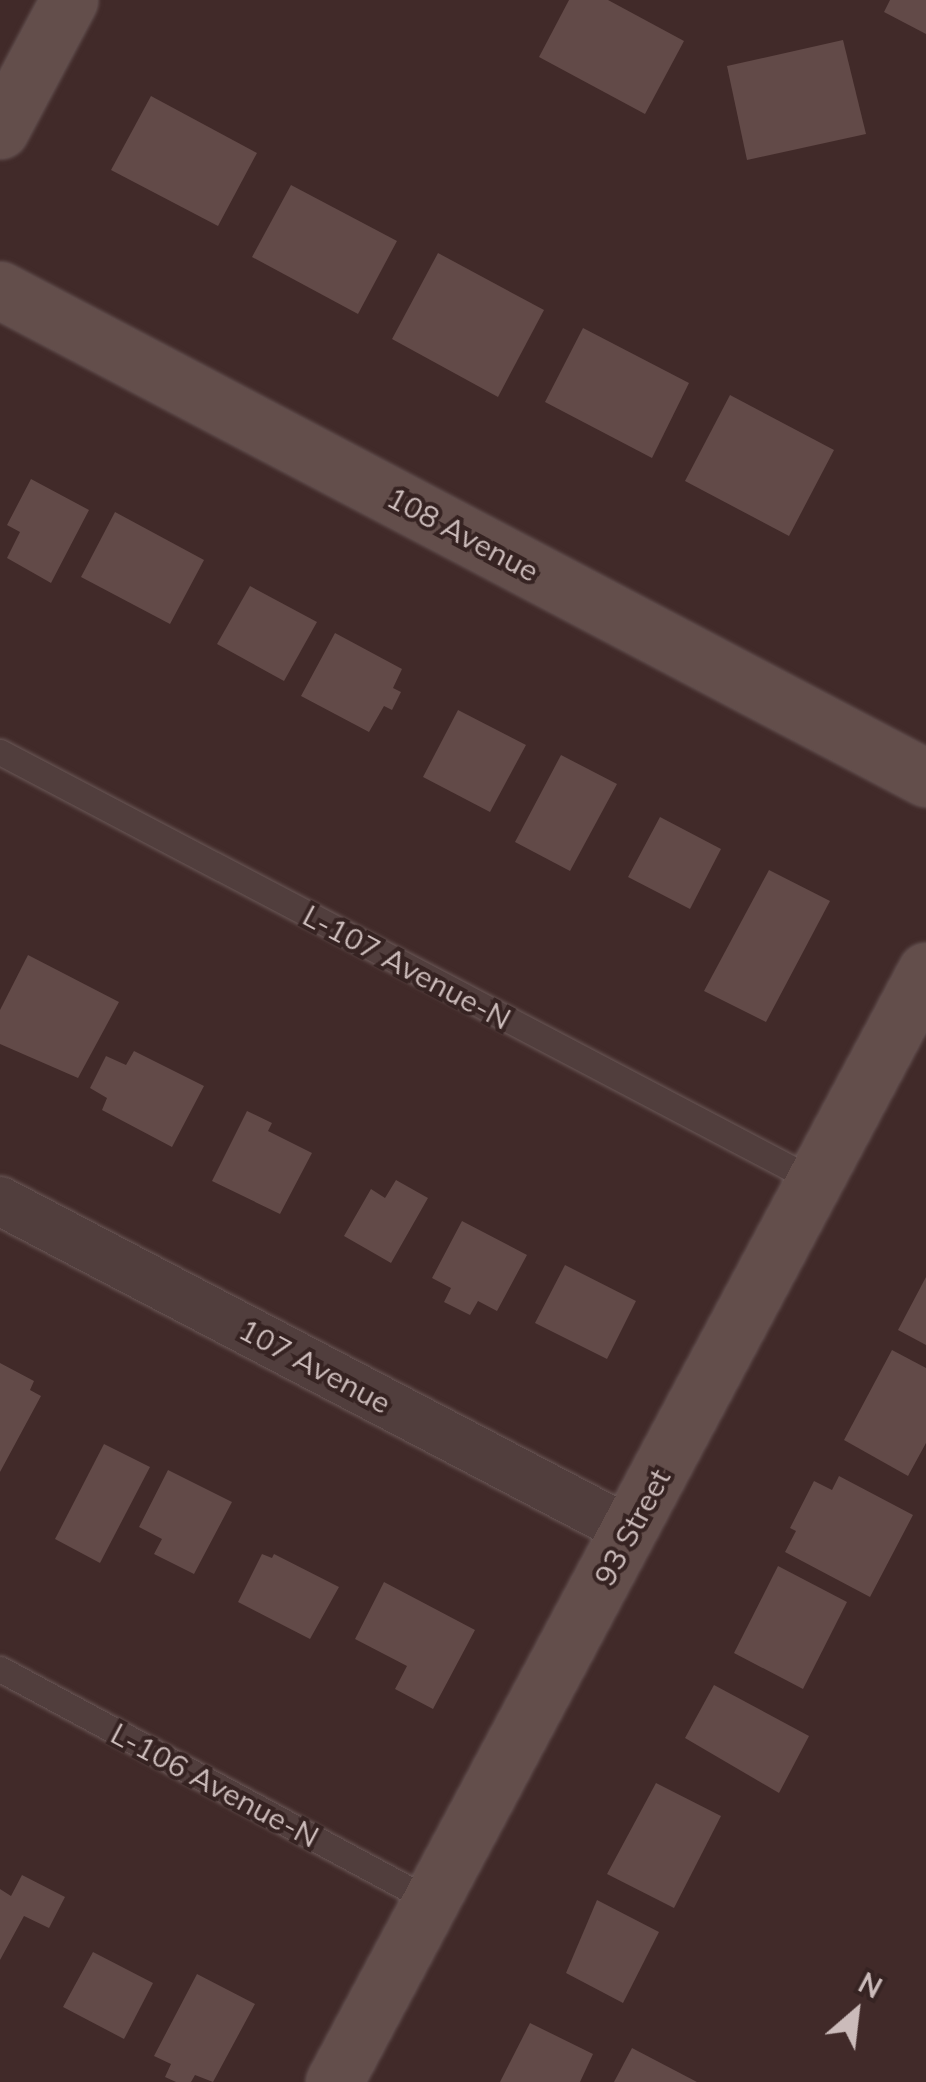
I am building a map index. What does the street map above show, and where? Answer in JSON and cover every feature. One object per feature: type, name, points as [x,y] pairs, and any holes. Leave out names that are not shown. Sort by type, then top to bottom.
[{"type":"street","points":[[0,130],[69,0]]},
{"type":"street","name":"108 Avenue","points":[[0,290],[926,778]]},
{"type":"street","name":"93 Street","points":[[334,2082],[926,970]]},
{"type":"street","name":"107 Avenue","points":[[0,1202],[630,1532]]},
{"type":"lane","name":"L-107 Avenue-N","points":[[0,752],[814,1182]]},
{"type":"lane","name":"L-106 Avenue-N","points":[[0,1669],[430,1902]]},
{"type":"building","points":[[569,0],[608,0],[684,41],[645,114],[539,57]]},
{"type":"building","points":[[890,0],[926,0],[926,34],[884,12]]},
{"type":"building","points":[[843,40],[866,134],[747,160],[727,66]]},
{"type":"building","points":[[151,96],[257,153],[218,226],[111,170]]},
{"type":"building","points":[[291,185],[397,241],[358,314],[252,257]]},
{"type":"building","points":[[438,253],[544,310],[498,397],[392,339]]},
{"type":"building","points":[[583,328],[689,383],[652,458],[545,402]]},
{"type":"building","points":[[730,395],[834,450],[789,536],[685,481]]},
{"type":"building","points":[[31,479],[89,510],[51,583],[7,558],[20,532],[7,525]]},
{"type":"building","points":[[115,512],[204,560],[170,624],[81,577]]},
{"type":"building","points":[[250,586],[317,622],[284,681],[217,644]]},
{"type":"building","points":[[335,633],[402,669],[393,688],[401,692],[392,710],[384,706],[369,732],[301,696]]},
{"type":"building","points":[[458,710],[526,745],[490,812],[423,777]]},
{"type":"building","points":[[561,755],[617,784],[570,871],[515,842]]},
{"type":"building","points":[[660,817],[721,849],[690,909],[628,877]]},
{"type":"building","points":[[769,870],[830,901],[766,1022],[704,991]]},
{"type":"building","points":[[28,955],[119,1002],[78,1078],[0,1044],[0,1010]]},
{"type":"building","points":[[134,1051],[204,1086],[172,1147],[102,1110],[107,1098],[90,1088],[106,1056],[126,1065]]},
{"type":"building","points":[[247,1111],[272,1123],[268,1131],[312,1153],[280,1214],[212,1181]]},
{"type":"building","points":[[396,1180],[428,1198],[391,1263],[344,1236],[371,1189],[385,1198]]},
{"type":"building","points":[[462,1221],[527,1255],[497,1311],[478,1301],[470,1315],[444,1302],[451,1288],[432,1278]]},
{"type":"building","points":[[565,1265],[636,1301],[607,1359],[535,1323]]},
{"type":"building","points":[[926,1277],[926,1345],[898,1330]]},
{"type":"building","points":[[892,1350],[926,1368],[926,1443],[908,1476],[844,1440]]},
{"type":"building","points":[[0,1363],[34,1381],[30,1390],[41,1396],[0,1472]]},
{"type":"building","points":[[104,1444],[150,1467],[100,1563],[55,1539]]},
{"type":"building","points":[[168,1470],[232,1502],[194,1574],[154,1554],[162,1539],[139,1527]]},
{"type":"building","points":[[839,1476],[913,1515],[870,1597],[785,1552],[796,1531],[790,1528],[814,1481],[832,1490]]},
{"type":"building","points":[[262,1554],[272,1558],[274,1554],[339,1587],[310,1639],[238,1602]]},
{"type":"building","points":[[778,1566],[847,1602],[803,1689],[734,1653]]},
{"type":"building","points":[[384,1582],[475,1630],[433,1709],[395,1689],[407,1666],[355,1639]]},
{"type":"building","points":[[714,1685],[809,1736],[779,1793],[685,1738]]},
{"type":"building","points":[[656,1783],[721,1816],[674,1908],[607,1874]]},
{"type":"building","points":[[22,1875],[65,1897],[49,1928],[24,1916],[0,1960],[0,1889],[11,1896]]},
{"type":"building","points":[[597,1900],[659,1932],[623,2003],[566,1973]]},
{"type":"building","points":[[93,1952],[153,1983],[124,2039],[63,2007]]},
{"type":"building","points":[[197,1974],[255,2004],[213,2082],[195,2075],[191,2082],[176,2082],[165,2077],[171,2064],[154,2056]]},
{"type":"building","points":[[530,2023],[593,2054],[580,2082],[500,2082]]},
{"type":"building","points":[[632,2048],[697,2082],[614,2082]]}]
